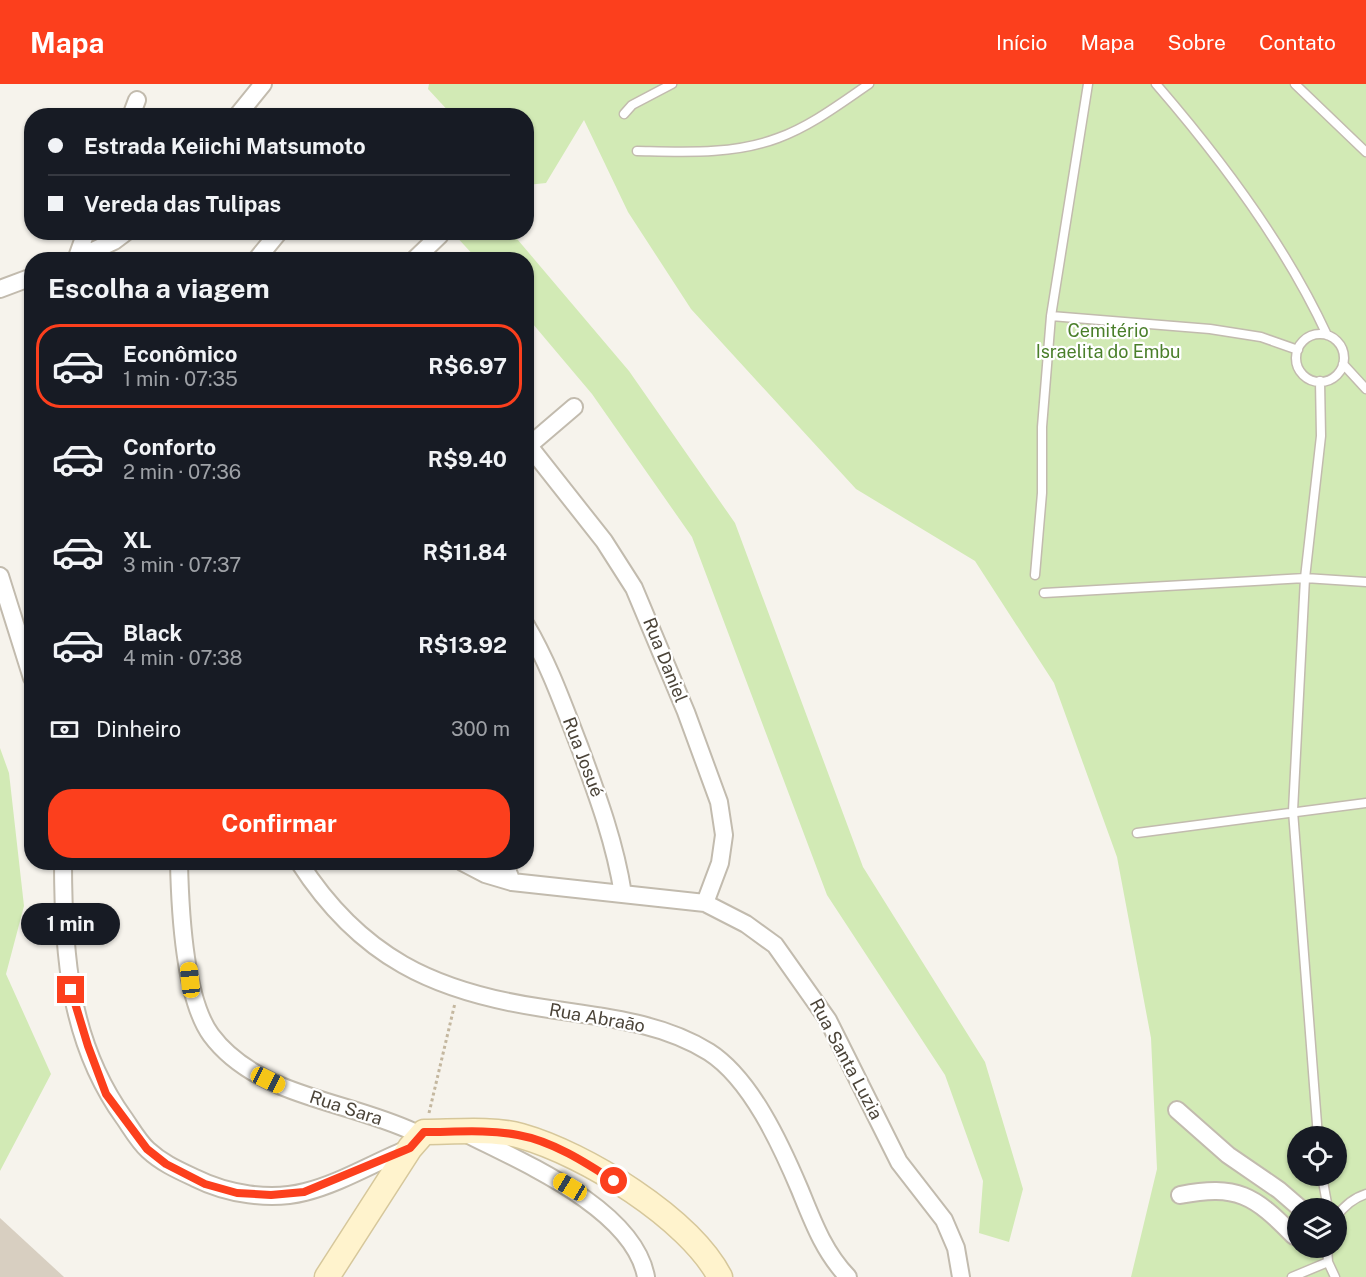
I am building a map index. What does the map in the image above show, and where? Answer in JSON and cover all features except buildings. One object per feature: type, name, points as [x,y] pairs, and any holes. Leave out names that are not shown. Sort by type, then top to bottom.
[{"type":"main road","points":[[327,1277],[417,1140],[463,1131],[518,1135],[563,1150],[643,1199],[688,1233],[710,1258],[720,1277]]},
{"type":"street","points":[[243,108],[262,84]]},
{"type":"street","points":[[90,252],[115,240]]},
{"type":"street","points":[[263,252],[272,240]]},
{"type":"street","points":[[422,252],[435,240]]},
{"type":"street","points":[[0,289],[24,280]]},
{"type":"street","points":[[534,442],[574,407]]},
{"type":"street","name":"Rua Daniel","points":[[534,454],[604,541],[634,588],[701,752],[719,802],[724,835],[720,863],[705,903]]},
{"type":"street","points":[[0,576],[24,652]]},
{"type":"street","name":"Rua Josué","points":[[534,642],[561,698],[604,810],[618,862],[623,894]]},
{"type":"street","points":[[63,870],[63,935],[73,1003],[106,1094],[147,1149],[166,1164],[205,1184],[237,1193],[271,1195],[304,1192],[417,1140]]},
{"type":"street","name":"Rua Sara","points":[[180,870],[190,980],[199,1013],[211,1035],[230,1055],[255,1073],[280,1086],[414,1132],[417,1140]]},
{"type":"street","name":"Rua Abraão","points":[[305,870],[347,925],[399,963],[458,989],[541,1008],[656,1028],[708,1052],[733,1071],[748,1089],[799,1187],[819,1238],[848,1277]]},
{"type":"street","name":"Rua Santa Luzia","points":[[477,870],[512,882],[705,903],[746,924],[775,945],[802,980],[828,1020],[899,1162],[944,1220],[956,1248],[961,1277]]},
{"type":"street","points":[[507,870],[512,882]]},
{"type":"street","points":[[1177,1110],[1228,1155],[1289,1198]]},
{"type":"street","points":[[463,1131],[538,1168],[597,1207],[634,1248],[646,1277]]},
{"type":"street","points":[[1180,1196],[1209,1190],[1248,1197],[1262,1205],[1287,1229]]},
{"type":"lane","points":[[624,114],[632,105],[672,84]]},
{"type":"lane","points":[[637,151],[708,153],[769,141],[805,125],[869,84]]},
{"type":"lane","points":[[1035,575],[1042,493],[1042,427],[1051,316],[1088,84]]},
{"type":"lane","points":[[1156,84],[1220,165],[1273,240],[1310,300],[1327,335],[1339,343],[1343,350],[1343,364],[1335,376],[1320,381],[1306,377],[1297,365],[1301,343],[1313,335],[1327,335]]},
{"type":"lane","points":[[1295,84],[1366,152]]},
{"type":"lane","points":[[1051,316],[1210,329],[1261,337],[1298,350]]},
{"type":"lane","points":[[1343,364],[1366,389]]},
{"type":"lane","points":[[1317,1126],[1293,811],[1305,578],[1321,436],[1320,381]]},
{"type":"lane","points":[[1044,593],[1305,578],[1366,582]]},
{"type":"lane","points":[[1137,833],[1366,803]]},
{"type":"lane","points":[[1347,1204],[1366,1194]]},
{"type":"lane","points":[[1328,1258],[1335,1277]]},
{"type":"lane","points":[[1292,1277],[1328,1263]]},
{"type":"path","points":[[417,1140],[458,989]]},
{"type":"green space","name":"Cemitério Israelita do Embu","points":[[429,84],[1366,84],[1366,1277],[1131,1277],[1157,1169],[1151,1038],[1117,857],[1054,683],[975,561],[856,489],[691,309],[628,212],[584,120],[546,183],[534,184],[534,108],[446,108],[428,89]]},
{"type":"green space","points":[[459,240],[518,240],[528,252],[471,252]]},
{"type":"green space","points":[[534,259],[629,371],[735,523],[863,867],[985,1062],[1023,1189],[1009,1242],[979,1233],[983,1181],[945,1075],[827,895],[692,537],[592,394],[534,325]]},
{"type":"green space","points":[[0,748],[9,773],[24,906],[6,974],[51,1074],[0,1171]]},
{"type":"route","points":[[71,990],[73,1003],[106,1094],[147,1149],[166,1164],[205,1184],[237,1193],[271,1195],[304,1192],[334,1182],[410,1148],[424,1132],[463,1131],[518,1135],[563,1150],[614,1181]]}]
